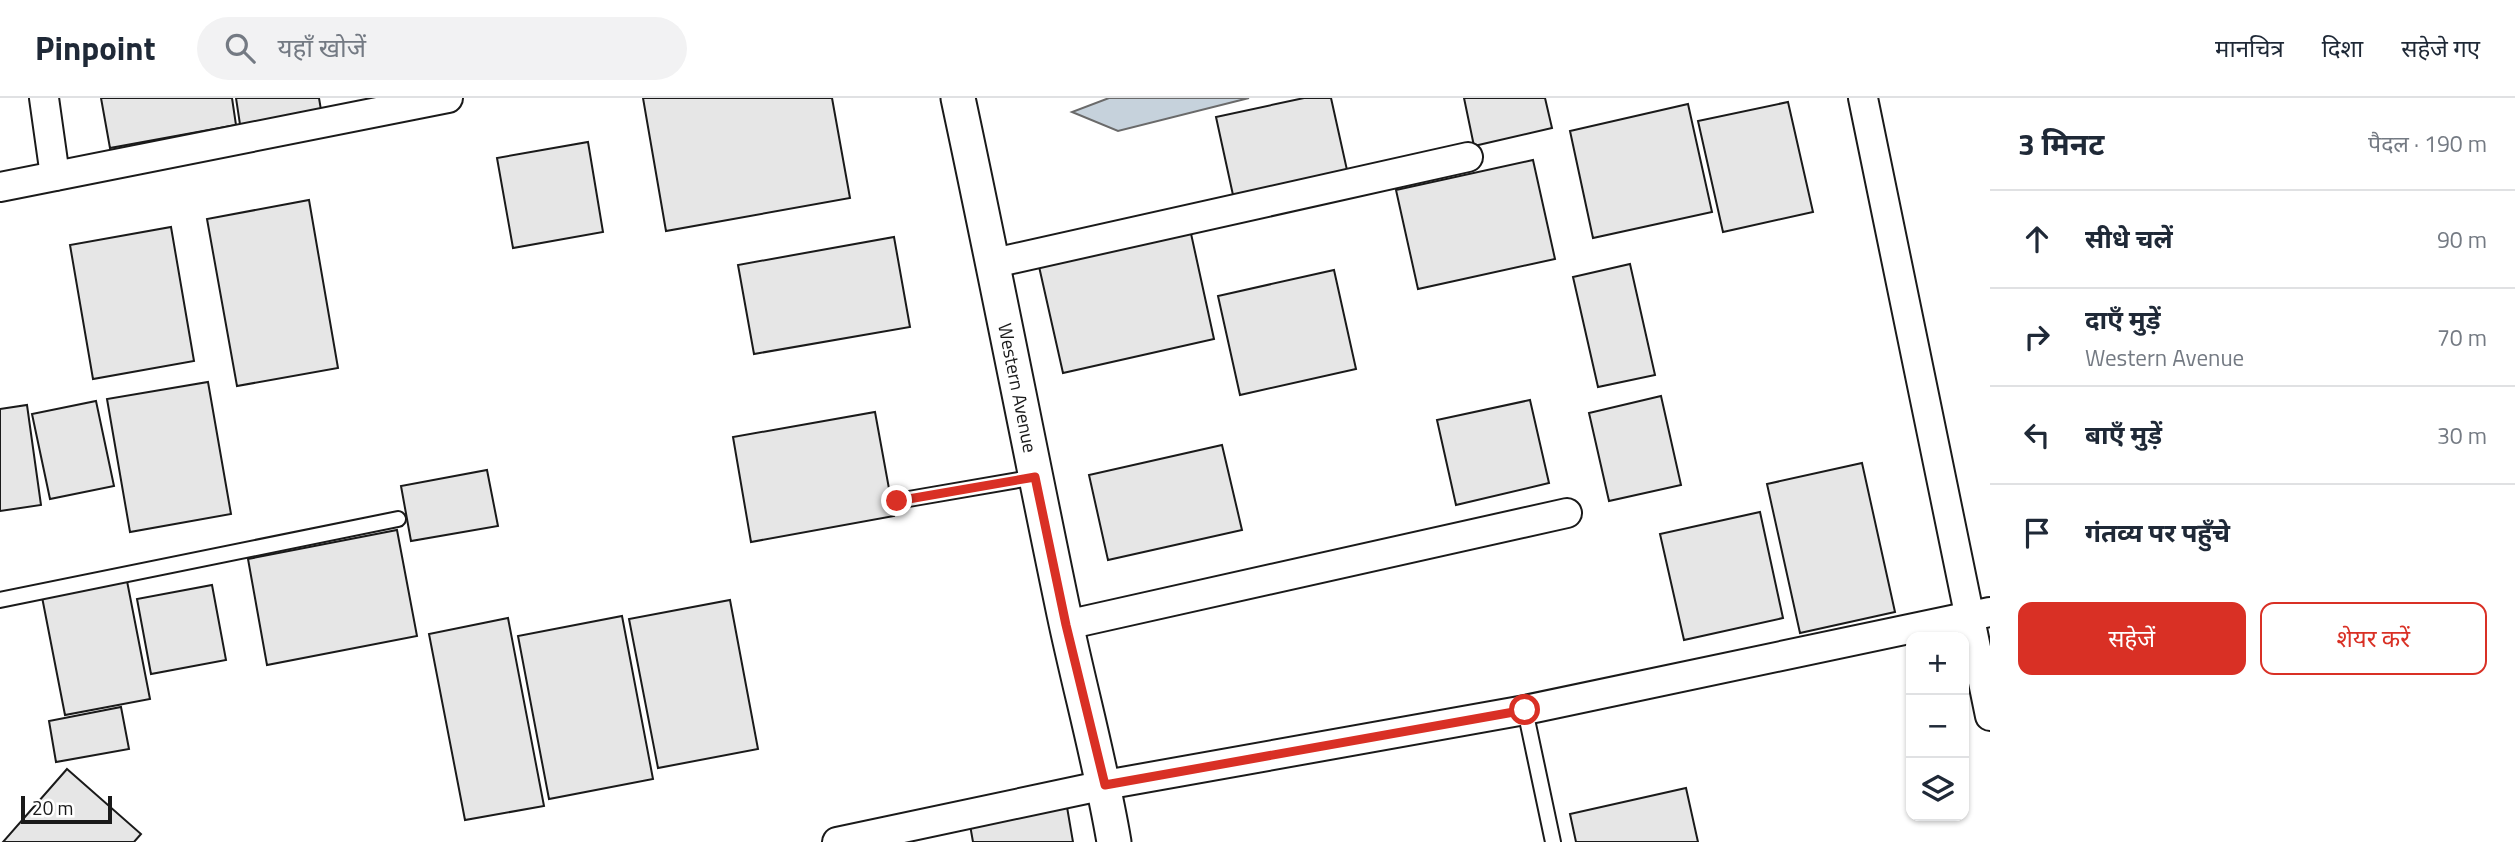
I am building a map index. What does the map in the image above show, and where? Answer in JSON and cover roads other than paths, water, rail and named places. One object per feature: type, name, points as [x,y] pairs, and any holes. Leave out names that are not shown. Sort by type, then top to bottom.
[{"type":"street","points":[[44,98],[55,176]]},
{"type":"street","points":[[0,187],[449,98]]},
{"type":"street","name":"Western Avenue","points":[[958,98],[994,263],[1066,625],[1105,785],[1114,842]]},
{"type":"street","points":[[1863,98],[1980,614],[1990,716]]},
{"type":"street","points":[[994,263],[1468,157]]},
{"type":"street","points":[[1066,625],[1567,513]]},
{"type":"street","points":[[837,842],[1105,785],[1525,710],[1980,614]]},
{"type":"lane","points":[[897,501],[1035,477]]},
{"type":"lane","points":[[0,600],[398,519]]},
{"type":"lane","points":[[1525,710],[1553,842]]}]
